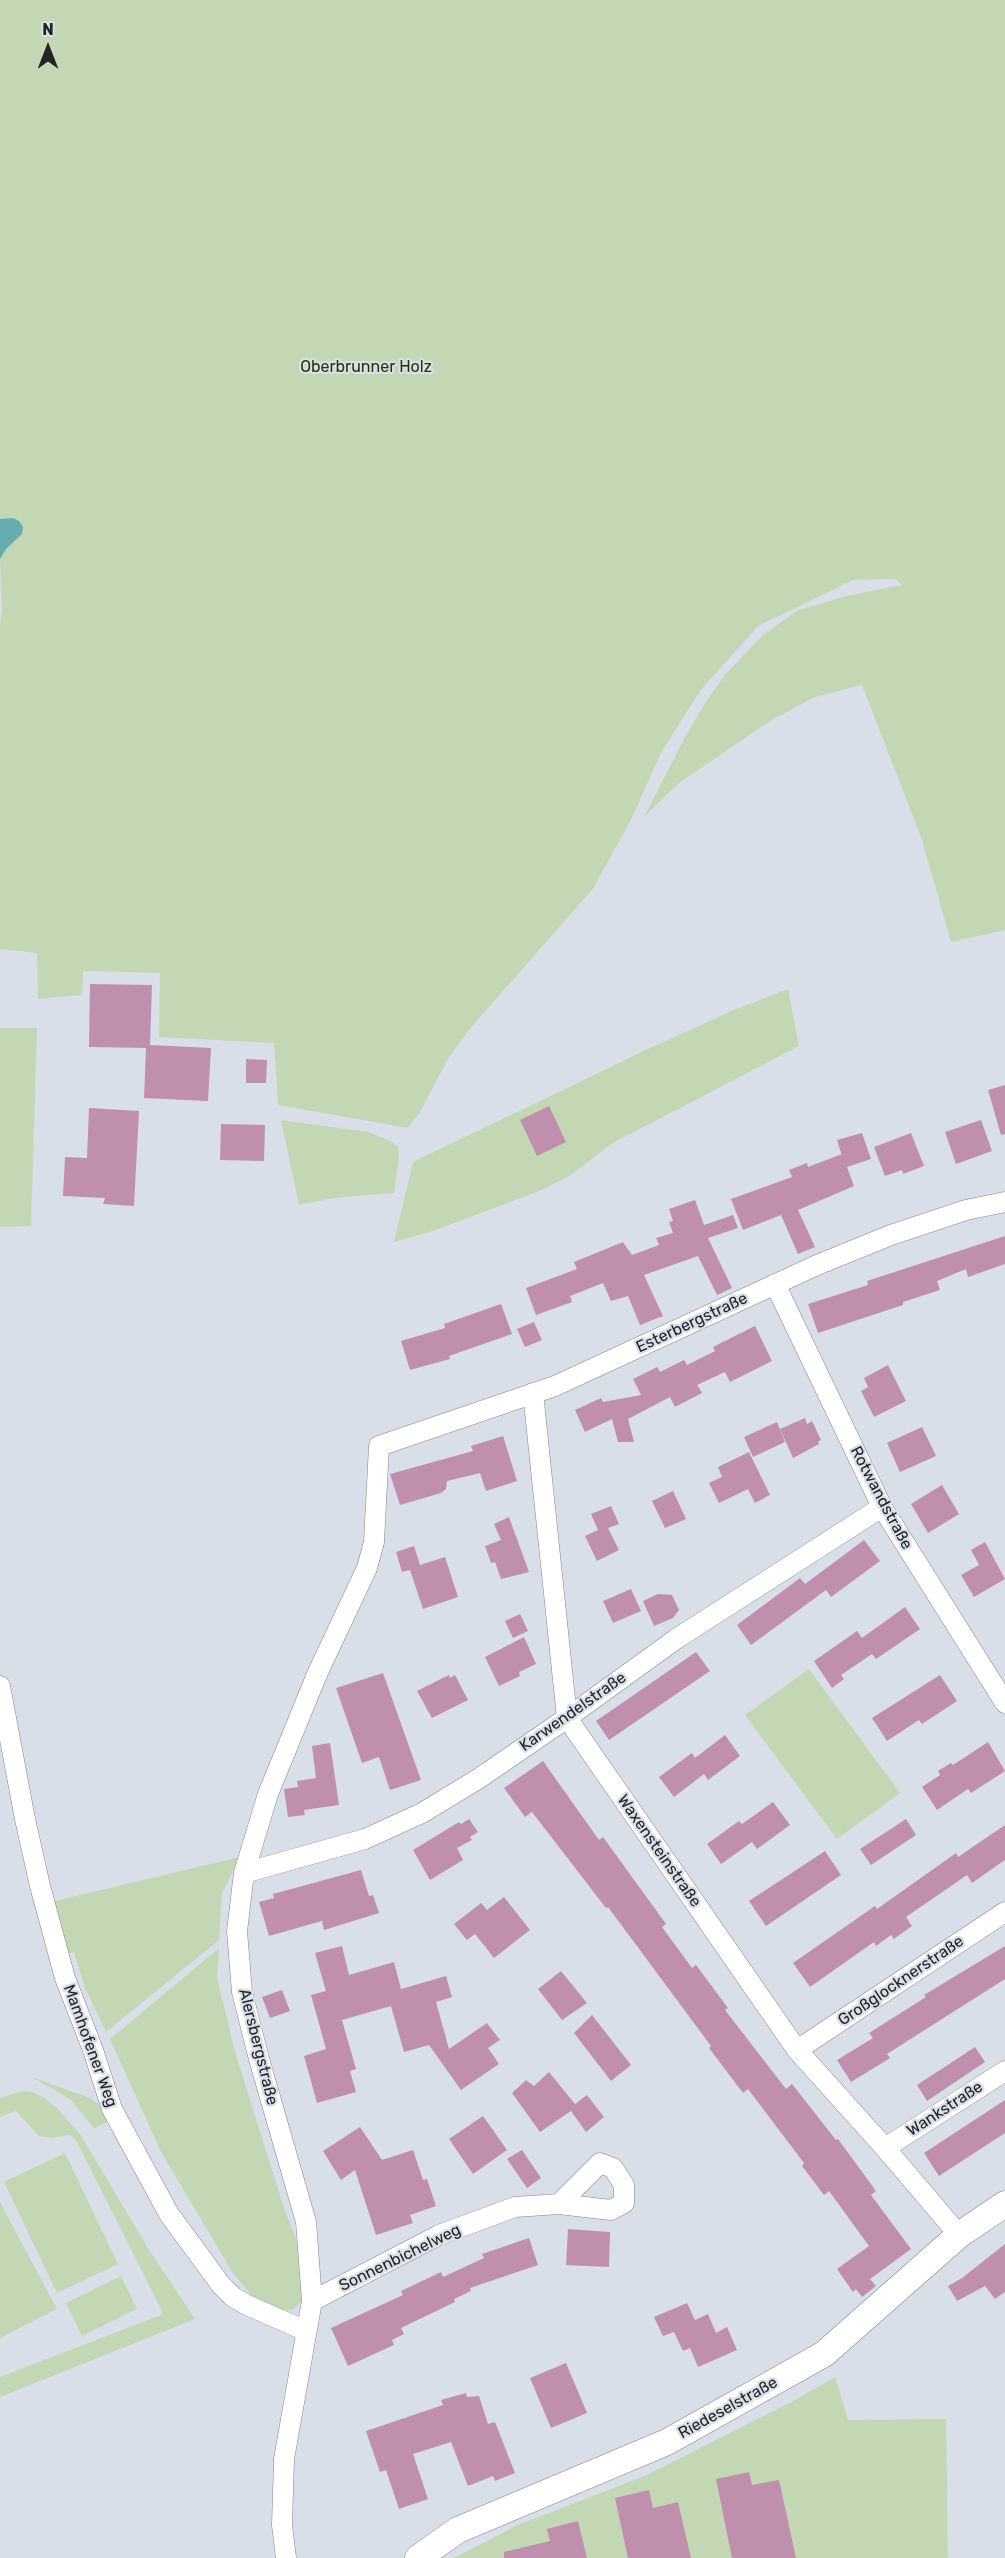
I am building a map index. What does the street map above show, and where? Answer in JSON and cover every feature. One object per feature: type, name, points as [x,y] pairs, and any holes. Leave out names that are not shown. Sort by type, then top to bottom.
[{"type":"street","name":"Esterbergstraße","points":[[379,1446],[532,1393],[624,1355],[775,1284],[891,1235],[966,1210],[1005,1202]]},
{"type":"street","name":"Rotwandstraße","points":[[775,1284],[882,1507],[1005,1703]]},
{"type":"street","name":"Waxensteinstraße","points":[[532,1393],[567,1718],[797,2050],[885,2148],[958,2235]]},
{"type":"street","name":"Alersbergstraße","points":[[286,2558],[282,2525],[284,2459],[312,2301],[306,2222],[242,1992],[237,1931],[244,1873],[267,1794],[318,1672],[367,1568],[374,1542],[379,1446]]},
{"type":"street","name":"Karwendelstraße","points":[[244,1873],[365,1839],[389,1830],[478,1779],[676,1639],[882,1507]]},
{"type":"street","name":"Mamhofener Weg","points":[[0,1686],[24,1819],[40,1886],[65,1978],[93,2050],[112,2109],[169,2214],[221,2286],[233,2297],[248,2305],[306,2331]]},
{"type":"street","name":"Großglocknerstraße","points":[[797,2050],[1005,1912]]},
{"type":"street","name":"Wankstraße","points":[[885,2148],[1005,2071]]},
{"type":"street","name":"Sonnenbichelweg","points":[[312,2301],[439,2235],[515,2206],[559,2204]]},
{"type":"street","name":"Riedeselstraße","points":[[418,2558],[458,2530],[667,2442],[824,2354],[958,2235],[1005,2204]]},
{"type":"green space","name":"Oberbrunner Holz","points":[[0,0],[1005,0],[1005,930],[951,942],[921,837],[862,685],[815,697],[770,721],[679,783],[644,817],[705,703],[725,675],[763,635],[798,610],[851,595],[902,585],[896,579],[853,580],[758,626],[700,691],[661,753],[631,820],[592,890],[473,1025],[449,1057],[420,1112],[408,1128],[278,1105],[274,1043],[159,1037],[160,973],[83,971],[82,995],[38,999],[37,953],[0,949],[0,624],[2,611],[0,559],[6,549],[22,534],[3,518],[0,519]]},
{"type":"green space","points":[[788,989],[799,1046],[611,1144],[571,1175],[542,1190],[433,1231],[394,1242],[413,1162],[650,1048],[734,1010]]},
{"type":"green space","points":[[0,1028],[37,1028],[31,1226],[0,1227]]},
{"type":"green space","points":[[281,1120],[369,1132],[392,1142],[398,1147],[399,1155],[394,1193],[334,1198],[299,1205]]},
{"type":"green space","points":[[809,1669],[900,1793],[837,1839],[745,1715]]},
{"type":"green space","points":[[240,1857],[222,1893],[219,1940],[106,2032],[85,1988],[74,1953],[65,1953],[51,1902]]},
{"type":"green space","points":[[219,1948],[217,1977],[235,2052],[284,2208],[307,2267],[305,2296],[301,2303],[293,2309],[283,2311],[255,2300],[233,2273],[161,2152],[110,2039]]},
{"type":"green space","points":[[32,2077],[90,2098],[108,2112],[112,2120],[94,2128],[71,2100]]},
{"type":"green space","points":[[22,2091],[33,2092],[43,2097],[57,2108],[80,2134],[151,2253],[195,2319],[0,2397],[0,2377],[161,2315],[162,2311],[75,2138],[68,2135],[52,2138],[39,2136],[16,2111],[0,2117],[0,2098]]},
{"type":"green space","points":[[65,2153],[118,2264],[57,2293],[4,2182]]},
{"type":"green space","points":[[0,2202],[57,2309],[0,2338]]},
{"type":"green space","points":[[121,2276],[137,2309],[82,2336],[66,2303]]},
{"type":"green space","points":[[835,2377],[848,2420],[946,2419],[948,2558],[454,2558],[518,2525],[647,2475],[795,2400]]},
{"type":"water","points":[[13,518],[23,527],[22,534],[6,549],[0,559],[0,519]]},
{"type":"building","points":[[90,984],[152,985],[150,1045],[211,1048],[208,1101],[144,1098],[146,1048],[89,1047]]},
{"type":"building","points":[[246,1059],[267,1060],[266,1083],[246,1083]]},
{"type":"building","points":[[1005,1085],[1005,1134],[1001,1135],[988,1090]]},
{"type":"building","points":[[549,1106],[566,1142],[537,1156],[520,1120]]},
{"type":"building","points":[[89,1108],[139,1111],[134,1206],[103,1204],[105,1198],[63,1196],[65,1157],[87,1158]]},
{"type":"building","points":[[981,1120],[992,1151],[956,1164],[945,1132]]},
{"type":"building","points":[[221,1124],[265,1125],[264,1161],[220,1160]]},
{"type":"building","points":[[862,1133],[871,1159],[847,1167],[854,1186],[798,1210],[815,1247],[798,1254],[781,1215],[743,1230],[731,1199],[792,1177],[789,1170],[807,1163],[808,1167],[841,1154],[837,1140]]},
{"type":"building","points":[[911,1133],[924,1166],[903,1174],[902,1170],[885,1176],[874,1147]]},
{"type":"building","points":[[695,1200],[704,1225],[733,1215],[738,1228],[708,1238],[732,1288],[717,1295],[698,1256],[644,1275],[663,1316],[640,1325],[628,1296],[611,1301],[603,1283],[570,1296],[572,1302],[536,1315],[526,1288],[577,1269],[574,1262],[623,1242],[632,1255],[659,1245],[656,1238],[673,1233],[669,1222],[673,1221],[669,1209]]},
{"type":"building","points":[[1005,1236],[1005,1264],[968,1277],[966,1269],[937,1281],[940,1290],[903,1302],[903,1305],[818,1333],[808,1304],[868,1285],[867,1281]]},
{"type":"building","points":[[501,1304],[512,1334],[449,1356],[450,1359],[410,1370],[401,1341],[445,1328],[444,1324]]},
{"type":"building","points":[[534,1322],[542,1340],[525,1347],[517,1329]]},
{"type":"building","points":[[755,1326],[772,1361],[730,1382],[725,1372],[697,1385],[702,1393],[675,1407],[670,1397],[628,1419],[634,1442],[618,1442],[612,1419],[585,1432],[575,1410],[601,1398],[603,1402],[641,1395],[633,1379],[657,1367],[660,1372],[684,1360],[687,1365],[715,1351],[713,1347]]},
{"type":"building","points":[[888,1365],[906,1401],[874,1417],[861,1391],[868,1387],[864,1378]]},
{"type":"building","points":[[805,1418],[807,1424],[812,1421],[821,1440],[819,1444],[793,1458],[780,1429]]},
{"type":"building","points":[[777,1422],[785,1442],[753,1457],[744,1437]]},
{"type":"building","points":[[922,1427],[936,1456],[900,1472],[887,1443]]},
{"type":"building","points":[[503,1436],[517,1481],[486,1491],[480,1473],[447,1481],[446,1489],[441,1493],[400,1505],[390,1474],[473,1451],[471,1446]]},
{"type":"building","points":[[749,1452],[770,1495],[755,1503],[748,1489],[719,1503],[709,1483],[722,1477],[718,1467]]},
{"type":"building","points":[[942,1485],[959,1514],[928,1533],[911,1504]]},
{"type":"building","points":[[673,1491],[686,1519],[665,1528],[652,1501]]},
{"type":"building","points":[[611,1506],[619,1524],[608,1528],[619,1550],[597,1561],[585,1536],[598,1530],[591,1514]]},
{"type":"building","points":[[509,1517],[529,1572],[501,1579],[495,1562],[491,1563],[485,1546],[501,1540],[494,1524]]},
{"type":"building","points":[[864,1540],[880,1561],[831,1597],[826,1590],[751,1645],[737,1625],[800,1578],[805,1584]]},
{"type":"building","points":[[985,1542],[1005,1579],[974,1597],[961,1575],[979,1565],[971,1550]]},
{"type":"building","points":[[414,1546],[420,1565],[445,1557],[458,1597],[423,1609],[410,1570],[402,1572],[396,1552]]},
{"type":"building","points":[[631,1589],[641,1611],[613,1623],[603,1601]]},
{"type":"building","points":[[658,1594],[672,1595],[679,1610],[673,1618],[654,1626],[643,1601]]},
{"type":"building","points":[[905,1607],[920,1629],[876,1659],[872,1654],[841,1675],[844,1679],[832,1688],[814,1661],[857,1631],[862,1638]]},
{"type":"building","points":[[520,1614],[528,1631],[513,1638],[505,1621]]},
{"type":"building","points":[[524,1637],[536,1664],[519,1672],[520,1676],[499,1686],[485,1657]]},
{"type":"building","points":[[696,1652],[710,1671],[609,1740],[596,1721]]},
{"type":"building","points":[[383,1673],[421,1780],[390,1790],[379,1757],[362,1763],[336,1688]]},
{"type":"building","points":[[449,1675],[450,1678],[455,1675],[468,1700],[432,1718],[417,1691]]},
{"type":"building","points":[[940,1675],[957,1701],[922,1724],[919,1720],[887,1741],[872,1718]]},
{"type":"building","points":[[725,1735],[740,1756],[708,1780],[704,1774],[674,1797],[659,1777],[692,1753],[695,1758]]},
{"type":"building","points":[[988,1742],[1005,1771],[971,1793],[968,1789],[937,1810],[922,1787],[940,1775],[938,1771],[951,1763],[953,1765]]},
{"type":"building","points":[[330,1743],[339,1805],[304,1810],[305,1815],[288,1817],[284,1789],[298,1787],[297,1781],[316,1778],[312,1746]]},
{"type":"building","points":[[543,1761],[599,1840],[603,1837],[666,1924],[662,1927],[692,1968],[696,1965],[728,2008],[725,2010],[786,2089],[792,2084],[836,2140],[838,2139],[876,2191],[871,2195],[911,2249],[870,2279],[876,2286],[862,2297],[856,2289],[853,2292],[837,2269],[869,2246],[829,2191],[824,2195],[802,2166],[804,2163],[748,2089],[743,2093],[608,1907],[606,1908],[532,1812],[525,1817],[504,1788]]},
{"type":"building","points":[[773,1802],[790,1825],[757,1849],[752,1842],[721,1864],[707,1844],[739,1821],[742,1824]]},
{"type":"building","points":[[469,1819],[478,1832],[470,1837],[472,1840],[457,1848],[463,1860],[430,1880],[413,1850],[459,1822],[461,1824]]},
{"type":"building","points":[[906,1819],[916,1835],[871,1865],[860,1849]]},
{"type":"building","points":[[1005,1825],[1005,1860],[972,1883],[967,1875],[906,1917],[912,1926],[894,1939],[891,1935],[876,1946],[874,1942],[810,1987],[793,1963],[875,1906],[877,1909],[956,1853],[958,1857]]},
{"type":"building","points":[[825,1851],[841,1875],[766,1926],[749,1901]]},
{"type":"building","points":[[361,1870],[369,1896],[373,1895],[379,1913],[324,1930],[322,1921],[269,1936],[259,1902],[274,1898],[273,1894]]},
{"type":"building","points":[[504,1897],[530,1930],[494,1958],[475,1934],[467,1940],[454,1924],[481,1903],[487,1910]]},
{"type":"building","points":[[342,1946],[349,1975],[394,1962],[401,1989],[446,1976],[452,1997],[436,2002],[449,2049],[487,2023],[500,2040],[488,2048],[499,2064],[461,2090],[429,2045],[404,2052],[391,2006],[342,2020],[356,2069],[350,2071],[356,2092],[317,2103],[304,2056],[326,2049],[311,1995],[326,1991],[315,1953]]},
{"type":"building","points":[[1005,1946],[1005,1979],[887,2054],[890,2058],[851,2082],[837,2060],[873,2038],[869,2033],[926,1997],[924,1995]]},
{"type":"building","points":[[561,1971],[587,2003],[562,2020],[538,1989]]},
{"type":"building","points":[[282,1990],[290,2011],[270,2018],[262,1997]]},
{"type":"building","points":[[592,2015],[631,2065],[611,2081],[574,2033]]},
{"type":"building","points":[[975,2047],[985,2062],[927,2101],[917,2085]]},
{"type":"building","points":[[549,2072],[575,2104],[587,2095],[604,2117],[586,2132],[571,2111],[540,2132],[512,2093],[526,2080],[534,2086]]},
{"type":"building","points":[[1005,2100],[1005,2133],[939,2176],[924,2153]]},
{"type":"building","points":[[483,2116],[507,2150],[473,2174],[449,2139]]},
{"type":"building","points":[[360,2127],[382,2160],[413,2150],[423,2180],[427,2179],[436,2206],[410,2215],[413,2223],[376,2235],[355,2170],[341,2180],[323,2151]]},
{"type":"building","points":[[522,2150],[541,2178],[527,2188],[507,2159]]},
{"type":"building","points":[[568,2229],[610,2232],[609,2267],[566,2265]]},
{"type":"building","points":[[529,2238],[538,2265],[470,2288],[471,2291],[454,2299],[455,2302],[401,2328],[404,2334],[392,2340],[394,2345],[348,2366],[331,2328],[403,2295],[401,2291],[441,2272],[443,2277],[484,2258],[482,2254]]},
{"type":"building","points":[[1005,2244],[1005,2292],[995,2299],[985,2286],[957,2301],[948,2286],[962,2278]]},
{"type":"building","points":[[687,2303],[695,2320],[708,2314],[716,2333],[727,2327],[737,2350],[698,2367],[690,2348],[683,2351],[674,2332],[663,2336],[654,2317]]},
{"type":"building","points":[[566,2363],[587,2413],[551,2428],[530,2378]]},
{"type":"building","points":[[466,2393],[467,2397],[479,2396],[488,2424],[495,2422],[515,2473],[495,2481],[493,2476],[468,2486],[451,2442],[413,2454],[428,2499],[399,2509],[386,2470],[380,2472],[366,2431],[443,2405],[441,2400]]},
{"type":"building","points":[[749,2472],[752,2485],[779,2480],[796,2558],[732,2558],[716,2479]]},
{"type":"building","points":[[649,2490],[653,2508],[678,2502],[691,2558],[628,2558],[615,2498]]},
{"type":"building","points":[[578,2521],[587,2558],[504,2558],[504,2552],[550,2541],[547,2529]]}]
